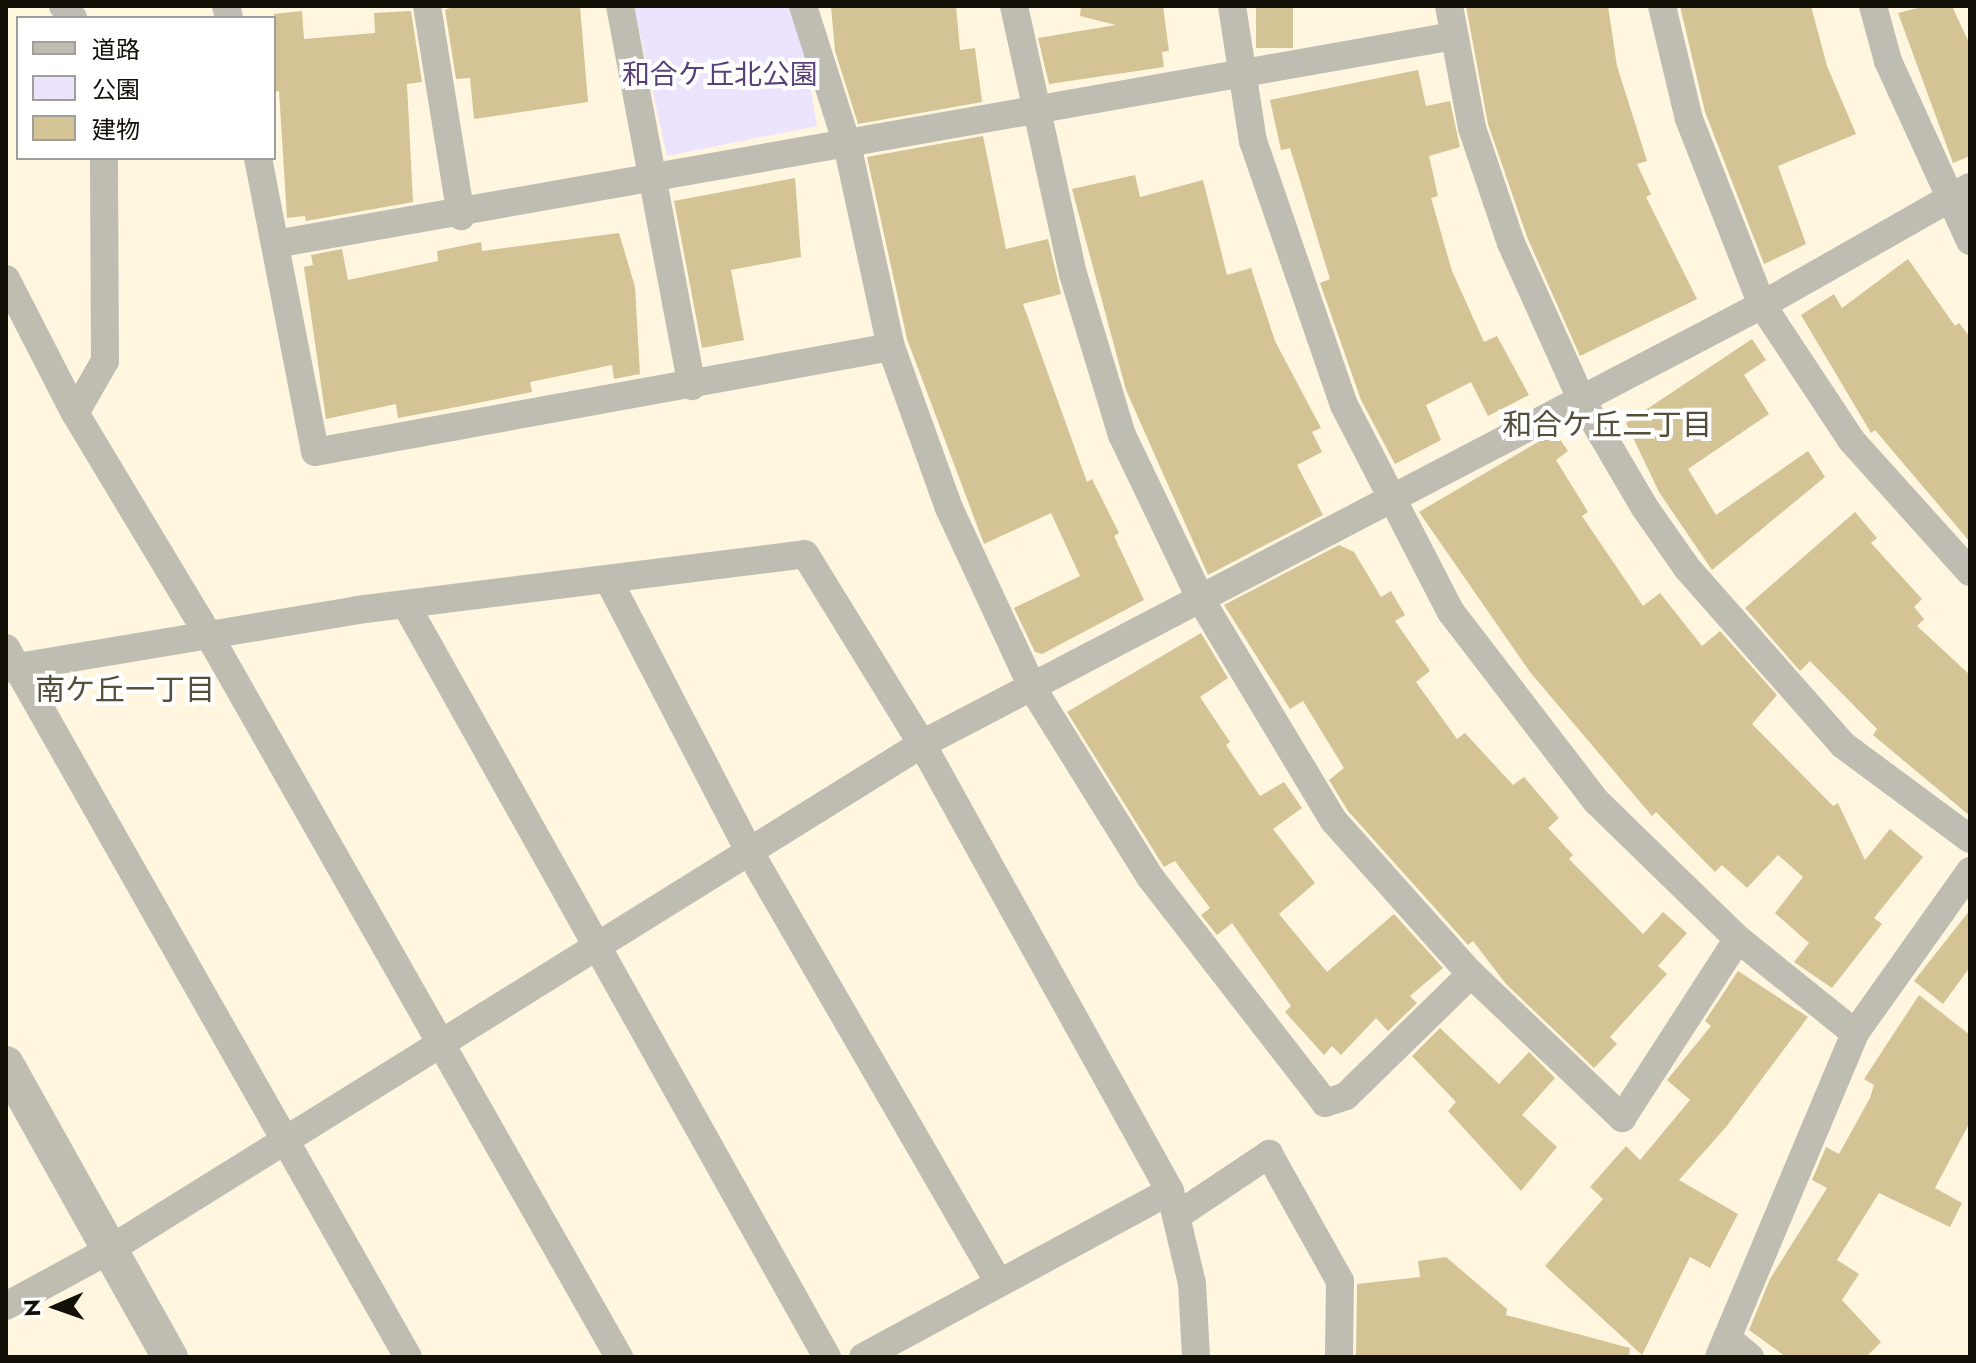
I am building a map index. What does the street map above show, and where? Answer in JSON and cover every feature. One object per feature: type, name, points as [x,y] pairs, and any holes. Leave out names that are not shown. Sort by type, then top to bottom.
[{"type":"street","points":[[427,6],[461,216]]},
{"type":"street","points":[[620,6],[648,182],[692,386]]},
{"type":"street","points":[[803,6],[847,144],[891,347],[949,508],[1033,689],[1150,877],[1325,1103],[1346,1096],[1471,974]]},
{"type":"street","points":[[1014,6],[1073,274],[1122,435],[1201,600],[1334,821],[1471,974],[1622,1118],[1738,939]]},
{"type":"street","points":[[1232,6],[1242,74],[1277,220],[1344,405],[1451,612],[1597,802],[1738,939],[1855,1033]]},
{"type":"street","points":[[1449,6],[1472,128],[1511,243],[1581,399],[1645,508],[1744,634],[1843,745],[1970,839]]},
{"type":"street","points":[[1662,6],[1689,119],[1762,305],[1852,441],[1970,572]]},
{"type":"street","points":[[1873,6],[1888,61],[1960,192],[1970,241]]},
{"type":"street","points":[[275,244],[461,216],[1453,36]]},
{"type":"street","points":[[75,413],[105,361],[104,160]]},
{"type":"street","points":[[258,160],[315,452],[692,386],[891,347]]},
{"type":"street","points":[[6,1306],[109,1250],[600,946],[748,849],[922,744],[1033,689],[1762,305],[1960,192]]},
{"type":"street","points":[[6,279],[75,413],[211,639],[619,1357]]},
{"type":"street","points":[[408,1357],[288,1138],[10,661],[211,639],[406,605],[805,554],[922,744],[1174,1203],[1192,1283],[1196,1357]]},
{"type":"street","points":[[608,579],[748,849],[999,1283]]},
{"type":"street","points":[[406,605],[600,946],[827,1357]]},
{"type":"street","points":[[1750,1357],[1723,1347],[1855,1033],[1970,871]]},
{"type":"street","points":[[6,1064],[170,1357]]},
{"type":"street","points":[[863,1357],[999,1283],[1174,1203],[1269,1154],[1340,1281],[1339,1357]]},
{"type":"green space","name":"和合ケ丘北公園","points":[[634,6],[797,6],[817,126],[667,156]]},
{"type":"building","points":[[455,6],[580,6],[588,102],[474,119],[470,78],[456,79],[445,10]]},
{"type":"building","points":[[831,6],[956,6],[960,50],[975,48],[982,102],[858,124],[835,51]]},
{"type":"building","points":[[1081,6],[1163,6],[1169,51],[1162,52],[1164,67],[1049,84],[1038,38],[1116,25],[1080,16]]},
{"type":"building","points":[[1256,6],[1293,6],[1293,48],[1256,48]]},
{"type":"building","points":[[1466,6],[1608,6],[1617,66],[1647,161],[1637,164],[1651,194],[1646,197],[1697,299],[1580,356],[1527,237],[1488,124]]},
{"type":"building","points":[[1680,6],[1811,6],[1827,66],[1856,134],[1778,166],[1806,244],[1764,264],[1705,112]]},
{"type":"building","points":[[1926,6],[1952,6],[1970,45],[1970,156],[1953,163],[1898,13]]},
{"type":"building","points":[[302,11],[304,39],[375,33],[374,13],[411,11],[422,82],[407,84],[413,202],[306,221],[305,216],[287,218],[279,91],[276,92],[274,14]]},
{"type":"building","points":[[1418,70],[1426,106],[1450,101],[1460,147],[1429,156],[1438,196],[1431,198],[1452,271],[1484,342],[1497,336],[1529,395],[1488,416],[1471,382],[1426,405],[1441,440],[1395,464],[1361,400],[1320,283],[1330,279],[1290,148],[1281,150],[1270,100]]},
{"type":"building","points":[[983,136],[1006,249],[1048,239],[1061,294],[1023,304],[1087,482],[1092,479],[1119,533],[1114,536],[1144,600],[1042,654],[1035,652],[1014,608],[1080,576],[1051,513],[984,544],[907,339],[867,157]]},
{"type":"building","points":[[1135,175],[1140,197],[1203,180],[1227,275],[1251,268],[1275,341],[1321,428],[1312,432],[1322,452],[1297,465],[1323,515],[1208,575],[1126,390],[1072,189]]},
{"type":"building","points":[[795,178],[801,257],[731,270],[744,340],[702,348],[674,201]]},
{"type":"building","points":[[619,233],[635,287],[640,374],[614,379],[612,365],[530,382],[532,392],[467,405],[398,418],[396,404],[326,419],[304,267],[313,265],[311,255],[342,249],[348,280],[438,261],[437,251],[481,242],[482,251]]},
{"type":"building","points":[[1908,259],[1955,326],[1959,323],[1970,337],[1970,542],[1875,430],[1871,433],[1801,315],[1834,294],[1842,308]]},
{"type":"building","points":[[1752,339],[1766,360],[1744,375],[1769,414],[1688,469],[1716,515],[1808,451],[1825,477],[1712,570],[1659,492],[1626,423]]},
{"type":"building","points":[[1555,432],[1568,451],[1556,460],[1588,512],[1582,516],[1643,606],[1660,593],[1702,646],[1720,631],[1777,695],[1752,724],[1833,806],[1838,803],[1865,860],[1890,829],[1923,857],[1874,918],[1882,924],[1832,988],[1794,962],[1809,943],[1775,913],[1803,877],[1778,855],[1747,888],[1722,865],[1715,872],[1656,812],[1652,816],[1530,672],[1419,512]]},
{"type":"building","points":[[1855,512],[1877,538],[1871,543],[1922,599],[1914,607],[1924,619],[1917,626],[1970,675],[1970,816],[1873,735],[1877,729],[1810,661],[1800,671],[1745,608]]},
{"type":"building","points":[[1339,545],[1354,552],[1381,597],[1391,591],[1405,615],[1395,621],[1430,671],[1416,682],[1457,739],[1465,733],[1513,785],[1524,777],[1559,818],[1548,828],[1573,855],[1569,859],[1643,934],[1663,912],[1687,933],[1658,966],[1667,974],[1610,1037],[1617,1044],[1594,1068],[1506,984],[1473,941],[1468,945],[1348,811],[1329,780],[1344,768],[1303,701],[1290,709],[1224,605]]},
{"type":"building","points":[[1201,633],[1228,678],[1200,697],[1230,742],[1226,745],[1260,796],[1284,782],[1302,808],[1273,829],[1315,883],[1279,914],[1327,972],[1394,914],[1443,968],[1410,996],[1417,1003],[1388,1031],[1376,1018],[1341,1055],[1332,1046],[1324,1055],[1285,1012],[1291,1006],[1232,923],[1217,935],[1201,915],[1210,908],[1175,861],[1164,867],[1067,712]]},
{"type":"building","points":[[1970,910],[1970,967],[1943,1004],[1914,981]]},
{"type":"building","points":[[1738,971],[1808,1017],[1726,1127],[1679,1180],[1738,1214],[1710,1268],[1690,1257],[1642,1355],[1545,1266],[1603,1199],[1590,1187],[1626,1146],[1640,1160],[1690,1100],[1667,1080],[1711,1026],[1705,1021]]},
{"type":"building","points":[[1919,995],[1970,1035],[1970,1122],[1935,1188],[1962,1203],[1950,1227],[1879,1193],[1837,1260],[1859,1274],[1842,1300],[1881,1342],[1866,1357],[1786,1357],[1749,1330],[1770,1279],[1827,1188],[1812,1180],[1826,1147],[1839,1154],[1870,1098],[1874,1085],[1864,1079]]},
{"type":"building","points":[[1440,1028],[1499,1084],[1529,1052],[1555,1078],[1522,1115],[1557,1147],[1521,1191],[1448,1111],[1456,1102],[1412,1056]]},
{"type":"building","points":[[1446,1257],[1507,1309],[1506,1315],[1630,1348],[1629,1357],[1356,1357],[1357,1284],[1420,1277],[1418,1261]]},
{"type":"district","name":"和合ケ丘二丁目","points":[[1607,425]]},
{"type":"district","name":"南ケ丘一丁目","points":[[125,690]]}]
